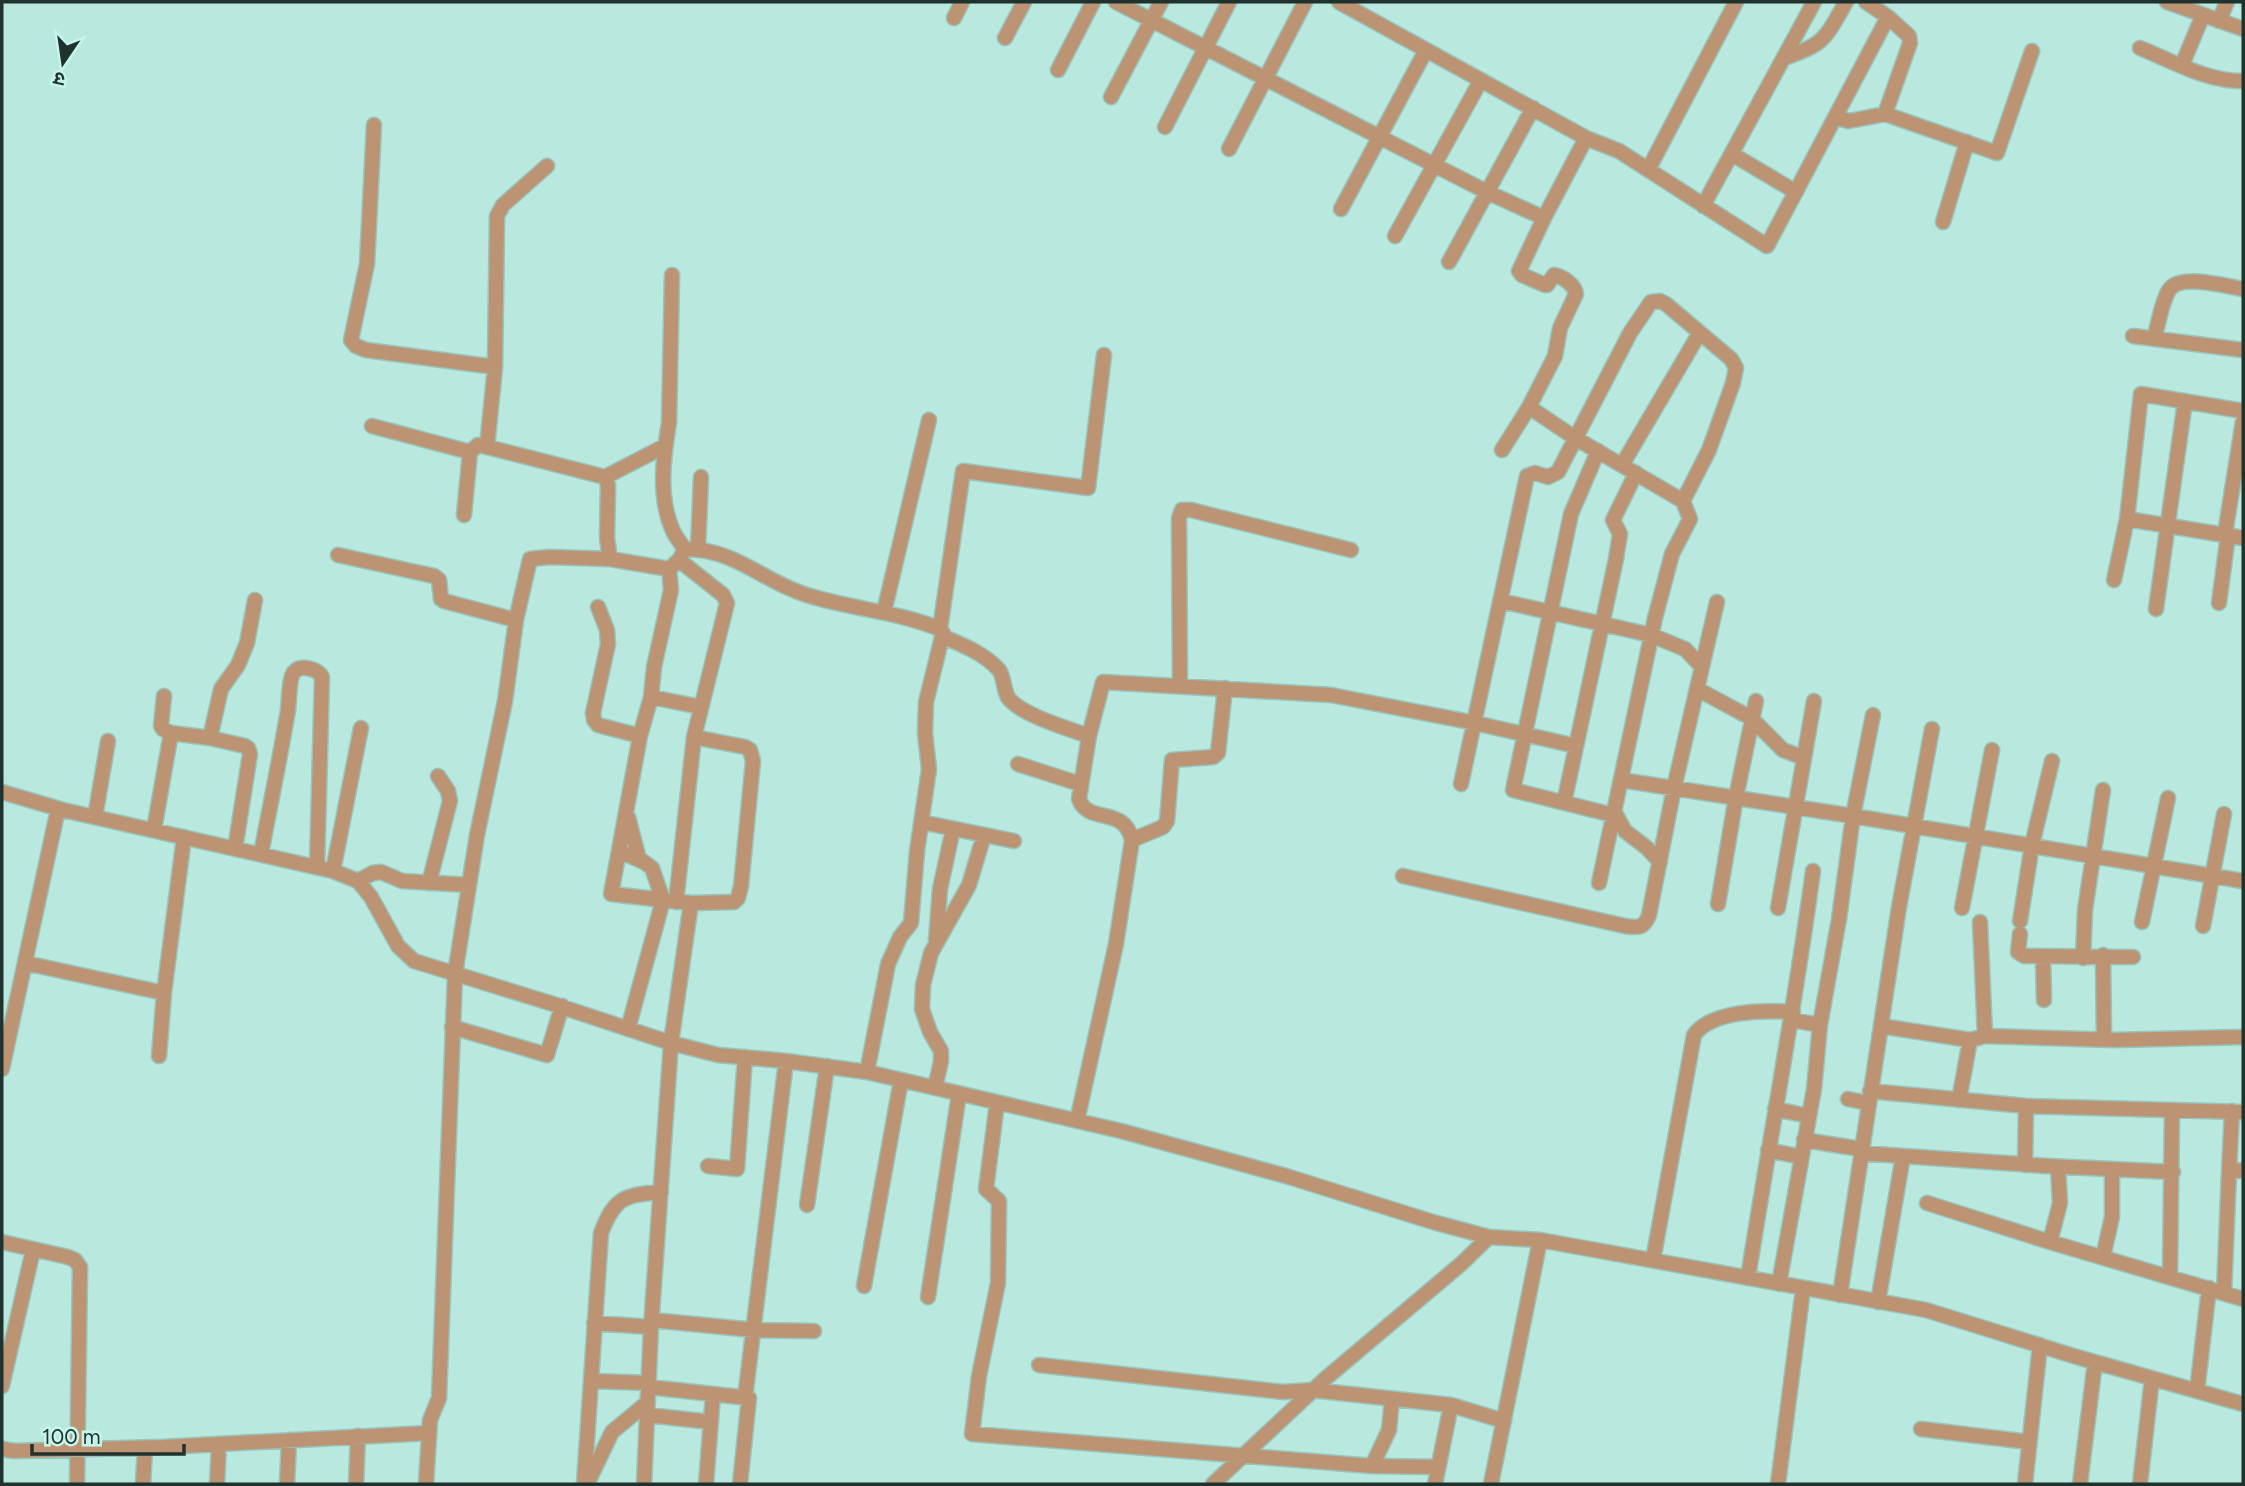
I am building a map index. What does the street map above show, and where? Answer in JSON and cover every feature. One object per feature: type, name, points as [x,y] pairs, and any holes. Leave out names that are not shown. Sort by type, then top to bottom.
[{"type":"street","points":[[954,18],[962,2]]},
{"type":"street","points":[[1006,38],[1024,2]]},
{"type":"street","points":[[1058,70],[1093,2]]},
{"type":"street","points":[[1116,2],[1487,192],[1544,218]]},
{"type":"street","points":[[1111,97],[1161,2]]},
{"type":"street","points":[[1165,127],[1229,2]]},
{"type":"street","points":[[1229,149],[1305,2]]},
{"type":"street","points":[[1339,2],[1586,138],[1619,151],[1768,246],[1888,16]]},
{"type":"street","points":[[1364,16],[1373,2]]},
{"type":"street","points":[[1648,170],[1736,2]]},
{"type":"street","points":[[1703,206],[1814,2]]},
{"type":"street","points":[[1784,58],[1820,43],[1846,2]]},
{"type":"street","points":[[1866,2],[1888,16],[1909,36],[1910,43],[1885,114]]},
{"type":"street","points":[[2167,2],[2243,30]]},
{"type":"street","points":[[2219,21],[2227,2]]},
{"type":"street","points":[[2182,65],[2203,15]]},
{"type":"street","points":[[2140,48],[2221,79],[2243,81]]},
{"type":"street","points":[[1341,209],[1426,50]]},
{"type":"street","points":[[1835,117],[1849,121],[1885,114],[1997,153],[2032,51]]},
{"type":"street","points":[[1395,236],[1481,80]]},
{"type":"street","points":[[1449,262],[1532,108]]},
{"type":"street","points":[[374,125],[367,264],[352,340],[356,346],[366,350],[495,367]]},
{"type":"street","points":[[1502,450],[1529,407],[1555,356],[1560,328],[1576,291],[1556,275],[1545,285],[1520,272],[1544,218],[1586,138]]},
{"type":"street","points":[[1943,222],[1967,142]]},
{"type":"street","points":[[1732,154],[1796,192]]},
{"type":"street","points":[[487,447],[495,367],[497,216],[503,205],[547,166]]},
{"type":"street","points":[[628,1029],[669,901],[694,737],[727,601],[683,557],[663,496],[665,446],[669,423],[672,275]]},
{"type":"street","points":[[2154,338],[2168,292],[2177,283],[2189,281],[2243,289]]},
{"type":"street","points":[[1461,784],[1527,476],[1530,473],[1548,477],[1558,472],[1647,305],[1655,301],[1666,304],[1731,359],[1736,369],[1709,450],[1683,501]]},
{"type":"street","points":[[1622,465],[1699,334]]},
{"type":"street","points":[[2133,336],[2243,350]]},
{"type":"street","points":[[867,1072],[888,964],[900,937],[911,923],[912,894],[929,769],[925,733],[926,702],[942,633],[963,471],[1088,488],[1104,355]]},
{"type":"street","points":[[2115,580],[2127,519],[2141,394],[2243,411]]},
{"type":"street","points":[[2156,610],[2185,401]]},
{"type":"street","points":[[1529,407],[1575,438],[1683,501],[1690,519],[1672,554],[1651,635],[1599,883]]},
{"type":"street","points":[[884,612],[929,420]]},
{"type":"street","points":[[2219,603],[2243,421]]},
{"type":"street","points":[[372,426],[470,453]]},
{"type":"street","points":[[464,515],[470,453],[478,445],[605,477],[665,446]]},
{"type":"street","points":[[1598,451],[1571,514],[1513,790],[1614,813],[1625,831],[1660,862]]},
{"type":"street","points":[[1564,803],[1620,534],[1613,520],[1636,473]]},
{"type":"street","points":[[605,477],[608,485],[607,538],[610,559]]},
{"type":"street","points":[[694,737],[750,750],[753,761],[738,898],[734,902],[691,903],[611,894],[640,736],[651,698],[654,667],[701,477]]},
{"type":"street","points":[[1180,686],[1181,510],[1191,510],[1351,550]]},
{"type":"street","points":[[2127,519],[2243,538]]},
{"type":"street","points":[[338,555],[434,576],[439,580],[441,600],[516,620]]},
{"type":"street","points":[[426,1484],[430,1420],[439,1398],[455,974],[477,835],[505,701],[516,620],[530,559],[727,556],[754,568],[778,584],[810,596],[884,612],[942,633],[972,649],[1000,671],[1009,699],[1056,725],[1089,736]]},
{"type":"street","points":[[210,738],[221,689],[238,665],[247,643],[255,600]]},
{"type":"street","points":[[1502,601],[1651,635],[1685,649],[1702,667]]},
{"type":"street","points":[[1403,876],[1625,926],[1641,927],[1646,924],[1717,603]]},
{"type":"street","points":[[598,607],[607,629],[608,644],[593,713],[594,720],[598,725],[640,736]]},
{"type":"street","points":[[261,854],[294,672],[314,669],[322,677],[317,867]]},
{"type":"street","points":[[1077,1121],[1115,944],[1132,840],[1130,830],[1124,822],[1087,811],[1079,799],[1089,736],[1103,682],[1331,695],[1576,746]]},
{"type":"street","points":[[1132,840],[1163,827],[1167,821],[1172,760],[1213,757],[1218,753],[1224,688]]},
{"type":"street","points":[[1697,689],[1751,718],[1777,746],[1804,758]]},
{"type":"street","points":[[164,696],[163,729],[171,733],[210,738],[248,748],[250,754],[235,849]]},
{"type":"street","points":[[651,698],[701,707]]},
{"type":"street","points":[[1718,904],[1755,701]]},
{"type":"street","points":[[1778,908],[1814,701]]},
{"type":"street","points":[[1779,1284],[1814,1089],[1820,1025],[1839,919],[1853,816],[1873,715]]},
{"type":"street","points":[[333,871],[360,728]]},
{"type":"street","points":[[1840,1295],[1869,1097],[1932,729]]},
{"type":"street","points":[[154,830],[171,733]]},
{"type":"street","points":[[95,817],[108,741]]},
{"type":"street","points":[[1962,908],[1992,750]]},
{"type":"street","points":[[2052,761],[2032,845],[2018,952],[2020,955],[2043,958],[2133,957]]},
{"type":"street","points":[[1018,764],[1080,784]]},
{"type":"street","points":[[429,883],[450,801],[448,791],[438,776]]},
{"type":"street","points":[[1621,780],[1795,806],[2243,881]]},
{"type":"street","points":[[2083,958],[2085,910],[2103,790]]},
{"type":"street","points":[[2,792],[58,809],[333,871],[358,881],[371,897],[398,946],[414,961],[562,1006],[671,1043],[718,1055],[786,1060],[867,1072],[1077,1121],[1286,1176],[1489,1237],[1540,1240],[1926,1310],[2243,1405]]},
{"type":"street","points":[[2142,922],[2168,798]]},
{"type":"street","points":[[2,1069],[58,809]]},
{"type":"street","points":[[627,811],[639,859]]},
{"type":"street","points":[[2203,926],[2224,814]]},
{"type":"street","points":[[921,822],[1014,841]]},
{"type":"street","points":[[936,942],[940,889],[953,828]]},
{"type":"street","points":[[935,1088],[941,1051],[925,1020],[922,997],[927,968],[936,942],[969,885],[984,835]]},
{"type":"street","points":[[159,1056],[164,993],[184,837]]},
{"type":"street","points":[[619,850],[652,868],[669,901]]},
{"type":"street","points":[[1748,1278],[1792,1016],[1813,871]]},
{"type":"street","points":[[358,881],[381,872],[402,881],[469,885]]},
{"type":"street","points":[[645,1484],[652,1324],[671,1043],[691,903]]},
{"type":"street","points":[[1980,922],[1985,1036]]},
{"type":"street","points":[[2104,956],[2104,1040]]},
{"type":"street","points":[[2043,958],[2044,1000]]},
{"type":"street","points":[[25,963],[164,993]]},
{"type":"street","points":[[452,1027],[547,1055],[562,1006]]},
{"type":"street","points":[[1653,1260],[1694,1035],[1708,1023],[1751,1011],[1792,1016],[1820,1025]]},
{"type":"street","points":[[1881,1026],[1970,1040],[1985,1036],[2104,1040],[2243,1037]]},
{"type":"street","points":[[1959,1100],[1970,1040]]},
{"type":"street","points":[[708,1166],[737,1169],[745,1058]]},
{"type":"street","points":[[745,1398],[786,1060]]},
{"type":"street","points":[[807,1205],[827,1066]]},
{"type":"street","points":[[864,1286],[901,1080]]},
{"type":"street","points":[[928,1297],[960,1094]]},
{"type":"street","points":[[1848,1099],[1869,1097],[1959,1100],[2026,1106],[2237,1112],[2236,1171],[2224,1293]]},
{"type":"street","points":[[997,1103],[986,1189],[999,1201],[998,1283],[979,1376],[972,1434],[1372,1466],[1438,1467]]},
{"type":"street","points":[[2025,1165],[2026,1106]]},
{"type":"street","points":[[1775,1110],[1809,1115]]},
{"type":"street","points":[[2170,1277],[2172,1110]]},
{"type":"street","points":[[1804,1140],[1903,1156],[2173,1172]]},
{"type":"street","points":[[1768,1150],[1801,1157]]},
{"type":"street","points":[[1878,1301],[1903,1156]]},
{"type":"street","points":[[2050,1242],[2060,1203],[2057,1167]]},
{"type":"street","points":[[2103,1257],[2112,1217],[2112,1169]]},
{"type":"street","points":[[585,1484],[601,1233],[615,1205],[622,1199],[630,1195],[661,1192]]},
{"type":"street","points":[[1927,1203],[2243,1299]]},
{"type":"street","points":[[1213,1484],[1312,1390],[1461,1264],[1489,1237]]},
{"type":"street","points":[[1491,1484],[1540,1240]]},
{"type":"street","points":[[2,1242],[68,1257],[80,1266],[77,1484]]},
{"type":"street","points":[[2,1386],[33,1250]]},
{"type":"street","points":[[2197,1391],[2209,1288]]},
{"type":"street","points":[[1778,1484],[1803,1289]]},
{"type":"street","points":[[594,1324],[814,1331]]},
{"type":"street","points":[[2025,1484],[2040,1345]]},
{"type":"street","points":[[2080,1484],[2095,1362]]},
{"type":"street","points":[[1039,1365],[1283,1392],[1312,1390],[1451,1405],[1504,1421]]},
{"type":"street","points":[[2140,1484],[2152,1378]]},
{"type":"street","points":[[591,1381],[648,1397],[711,1422]]},
{"type":"street","points":[[585,1484],[612,1432],[648,1397],[713,1394],[749,1398],[740,1484]]},
{"type":"street","points":[[706,1484],[713,1394]]},
{"type":"street","points":[[1372,1466],[1389,1430],[1392,1399]]},
{"type":"street","points":[[1435,1484],[1451,1405]]},
{"type":"street","points":[[1921,1429],[2029,1442]]},
{"type":"street","points":[[2,1449],[145,1448],[429,1433]]},
{"type":"street","points":[[356,1484],[358,1436]]},
{"type":"street","points":[[287,1484],[289,1440]]},
{"type":"street","points":[[217,1484],[219,1444]]},
{"type":"street","points":[[143,1484],[145,1448]]}]
